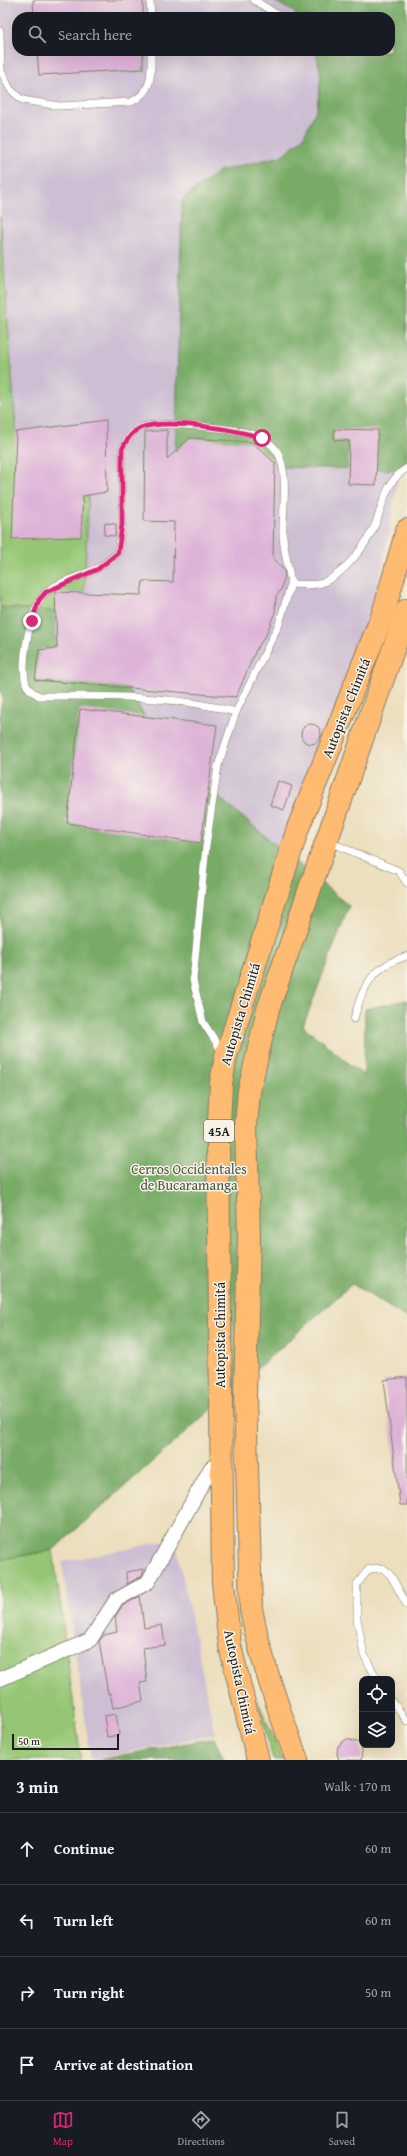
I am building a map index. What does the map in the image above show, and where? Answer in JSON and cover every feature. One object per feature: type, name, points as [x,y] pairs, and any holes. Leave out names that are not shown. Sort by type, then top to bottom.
[{"type":"highway","name":"Autopista Chimitá","points":[[258,1760],[230,1646],[223,1583],[218,1143],[221,1083],[226,1056],[298,828],[383,614],[407,530]]},
{"type":"highway","name":"Autopista Chimitá","points":[[297,1760],[262,1657],[251,1609],[245,1395],[249,1235],[246,1126],[249,1091],[268,1008],[407,610]]},
{"type":"street","points":[[0,1679],[90,1640],[116,1600],[148,1582],[211,1468],[221,1462]]},
{"type":"lane","points":[[150,0],[151,12]]},
{"type":"lane","points":[[254,0],[273,12]]},
{"type":"lane","points":[[0,30],[2,71],[10,89],[22,100],[60,106],[131,102],[141,98],[147,89],[150,79],[151,56]]},
{"type":"lane","points":[[226,1056],[203,1022],[193,980],[206,846],[218,766],[236,712],[279,624],[291,584],[283,537],[284,474],[279,454],[262,438],[248,433],[192,426],[155,424],[138,429],[127,439],[122,449],[122,524],[118,553],[98,569],[46,592],[39,600],[32,621],[24,658],[26,684],[32,692],[39,696],[115,696],[168,700],[236,712]]},
{"type":"lane","points":[[291,584],[322,583],[350,564],[375,525],[387,488],[399,472],[407,468]]},
{"type":"lane","points":[[327,841],[399,871],[407,883]]},
{"type":"lane","points":[[354,1019],[360,996],[374,973],[392,960],[407,956]]},
{"type":"lane","points":[[375,1676],[364,1655],[356,1619],[357,1584],[369,1569],[383,1568],[391,1576],[407,1605]]},
{"type":"lane","points":[[395,1705],[407,1721]]},
{"type":"shaded area","points":[[0,0],[272,0],[293,11],[294,12],[12,12],[12,56],[317,56],[321,76],[317,108],[303,138],[281,156],[219,171],[407,429],[379,585],[366,623],[368,625],[237,984],[23,631],[0,610],[0,432],[16,429],[0,217]]},
{"type":"shaded area","points":[[175,1539],[215,1734],[91,1760],[62,1562]]},
{"type":"green space","points":[[272,0],[407,0],[407,470],[175,465],[182,200],[219,171],[281,156],[303,138],[317,108],[321,76],[317,56],[395,56],[395,12],[293,11]]},
{"type":"green space","points":[[0,217],[17,443],[91,445],[83,614],[0,607]]},
{"type":"green space","name":"Cerros Occidentales de Bucaramanga","points":[[0,607],[83,614],[168,755],[349,906],[303,1026],[364,1076],[365,1009],[407,1000],[407,1318],[352,1284],[53,1550],[0,1560],[0,711],[3,698],[0,690]]},
{"type":"green space","points":[[53,1550],[81,1760],[0,1760],[0,1560]]},
{"type":"green space","points":[[257,1699],[283,1760],[273,1760]]},
{"type":"green space","points":[[214,1738],[224,1760],[98,1760]]},
{"type":"building","points":[[33,0],[143,0],[143,12],[34,12]]},
{"type":"building","points":[[37,56],[143,56],[143,69],[39,75]]},
{"type":"building","points":[[106,420],[107,492],[83,496],[81,537],[12,539],[16,432]]},
{"type":"building","points":[[334,429],[378,430],[376,485],[348,484],[349,441],[334,440]]},
{"type":"building","points":[[167,430],[167,459],[190,438],[252,442],[275,463],[273,557],[284,571],[285,575],[281,590],[276,596],[275,612],[266,635],[256,650],[236,697],[35,680],[39,650],[57,648],[55,592],[141,595],[143,581],[173,582],[174,522],[144,521],[145,432]]},
{"type":"building","points":[[105,523],[116,524],[115,536],[104,535]]},
{"type":"building","points":[[80,709],[217,725],[201,843],[67,823]]},
{"type":"building","points":[[311,724],[318,727],[321,734],[318,741],[311,744],[304,741],[301,734],[304,727]]},
{"type":"building","points":[[278,781],[292,786],[284,810],[270,805]]},
{"type":"building","points":[[407,1377],[407,1505],[400,1505],[384,1380]]},
{"type":"building","points":[[144,1569],[142,1576],[127,1584],[126,1572]]},
{"type":"building","points":[[140,1596],[144,1628],[162,1625],[165,1645],[143,1648],[147,1682],[140,1683],[143,1701],[113,1708],[110,1693],[108,1694],[99,1641],[104,1635],[117,1632],[115,1617],[122,1606]]},
{"type":"building","points":[[116,1714],[119,1735],[107,1737],[104,1716]]},
{"type":"building","points":[[347,1739],[359,1743],[359,1748],[361,1748],[362,1751],[361,1760],[339,1760],[337,1754],[338,1746]]},
{"type":"route","points":[[32,621],[39,600],[46,592],[98,569],[118,553],[122,524],[122,449],[127,439],[138,429],[155,424],[192,426],[248,433],[262,438]]}]
